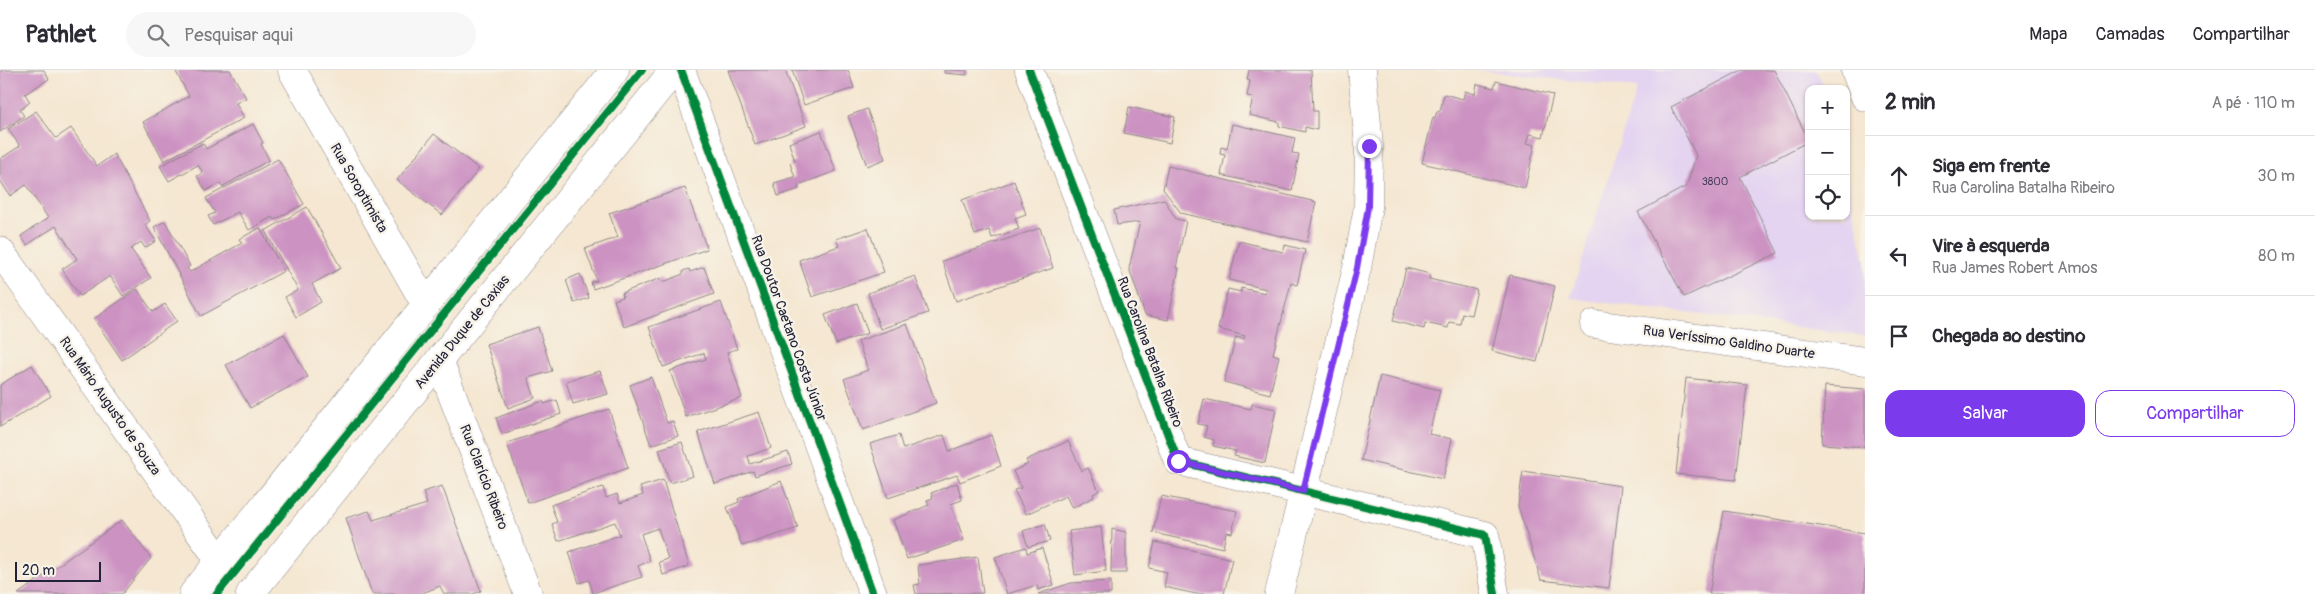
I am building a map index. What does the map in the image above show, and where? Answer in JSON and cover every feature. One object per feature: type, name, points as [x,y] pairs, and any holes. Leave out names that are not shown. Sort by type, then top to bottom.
[{"type":"street","name":"Rua Soroptimista","points":[[292,70],[426,305]]},
{"type":"street","points":[[193,594],[615,70]]},
{"type":"street","name":"Avenida Duque de Caxias","points":[[253,592],[674,70]]},
{"type":"street","name":"Rua Doutor Caetano Costa Júnior","points":[[681,70],[873,594]]},
{"type":"street","name":"Rua Carolina Batalha Ribeiro","points":[[1029,70],[1178,461],[1485,535],[1495,594]]},
{"type":"street","points":[[1279,594],[1357,268],[1368,207],[1369,146],[1362,70]]},
{"type":"street","points":[[1855,70],[1865,97]]},
{"type":"street","name":"Rua Mário Augusto de Souza","points":[[0,251],[220,561]]},
{"type":"street","name":"Rua Veríssimo Galdino Duarte","points":[[1594,324],[1865,360]]},
{"type":"street","name":"Rua Clarício Ribeiro","points":[[439,360],[528,594]]},
{"type":"shaded area","points":[[1474,70],[1816,70],[1824,85],[1805,85],[1805,220],[1850,220],[1850,194],[1865,262],[1865,336],[1570,298],[1637,88]]},
{"type":"building","points":[[3,70],[44,70],[49,79],[25,94],[30,102],[20,110],[24,116],[0,132],[0,72]]},
{"type":"building","points":[[179,70],[230,70],[246,98],[236,103],[244,118],[164,161],[143,122],[189,96],[176,72]]},
{"type":"building","points":[[728,70],[785,70],[806,126],[755,145]]},
{"type":"building","points":[[792,70],[848,70],[854,88],[804,105]]},
{"type":"building","points":[[944,70],[967,70],[967,75],[944,73]]},
{"type":"building","points":[[1249,70],[1311,70],[1313,111],[1317,111],[1317,130],[1305,127],[1305,132],[1279,126],[1279,122],[1249,115],[1253,97],[1247,96],[1250,81],[1247,80]]},
{"type":"building","points":[[1742,70],[1774,70],[1805,133],[1805,143],[1740,177],[1778,253],[1684,297],[1638,212],[1687,186],[1696,155],[1671,107]]},
{"type":"building","points":[[1496,81],[1553,95],[1543,137],[1530,134],[1527,143],[1535,145],[1525,188],[1422,163],[1433,117],[1435,118],[1437,111],[1440,111],[1444,94],[1463,99],[1465,91],[1475,94],[1477,84],[1494,88]]},
{"type":"building","points":[[1129,107],[1175,117],[1170,143],[1124,133]]},
{"type":"building","points":[[867,109],[885,159],[867,166],[848,116]]},
{"type":"building","points":[[36,111],[56,138],[71,128],[97,166],[114,154],[150,221],[145,225],[156,241],[145,248],[141,242],[131,249],[151,278],[123,296],[110,276],[80,296],[62,269],[77,259],[56,226],[27,245],[21,236],[48,218],[26,185],[10,196],[0,180],[0,159],[20,146],[8,129]]},
{"type":"building","points":[[253,124],[269,160],[222,187],[220,183],[206,191],[197,176],[203,173],[198,165],[169,181],[160,166],[203,143],[206,149]]},
{"type":"building","points":[[1232,124],[1295,138],[1292,153],[1299,154],[1292,191],[1221,175],[1225,155],[1220,154],[1221,147],[1227,149]]},
{"type":"building","points":[[821,131],[836,171],[798,185],[799,189],[778,196],[774,183],[795,177],[790,163],[795,161],[789,143]]},
{"type":"building","points":[[434,134],[479,169],[442,215],[397,180]]},
{"type":"building","points":[[278,159],[304,204],[274,220],[272,217],[249,230],[238,212],[213,225],[208,216],[215,213],[206,198]]},
{"type":"building","points":[[1168,166],[1316,202],[1307,242],[1181,213],[1163,189]]},
{"type":"building","points":[[1014,181],[1026,214],[1015,218],[1019,229],[992,238],[989,230],[975,235],[962,200]]},
{"type":"building","points":[[685,188],[707,249],[593,289],[591,282],[597,281],[585,249],[618,237],[609,213]]},
{"type":"building","points":[[1164,199],[1176,219],[1186,221],[1176,268],[1179,268],[1168,320],[1145,315],[1129,268],[1140,222],[1117,225],[1114,210]]},
{"type":"building","points":[[307,207],[341,268],[312,284],[321,302],[296,317],[285,297],[298,290],[265,231]]},
{"type":"building","points":[[165,221],[190,266],[187,268],[190,272],[242,243],[239,239],[260,228],[284,271],[201,316],[154,227]]},
{"type":"building","points":[[868,228],[884,272],[812,297],[799,260],[839,246],[836,239]]},
{"type":"building","points":[[1040,228],[1053,268],[956,301],[942,261]]},
{"type":"building","points":[[1239,241],[1283,252],[1285,245],[1305,250],[1297,285],[1291,283],[1273,354],[1279,356],[1270,394],[1224,382],[1236,337],[1244,339],[1245,336],[1218,329],[1228,289],[1241,292],[1241,288],[1265,293],[1266,289],[1229,280]]},
{"type":"building","points":[[704,267],[714,294],[624,327],[614,300],[623,297],[622,293],[661,278],[663,282],[683,274],[683,271],[689,269],[690,272]]},
{"type":"building","points":[[1406,268],[1430,274],[1429,279],[1477,290],[1471,315],[1462,313],[1460,324],[1449,322],[1448,328],[1425,323],[1424,329],[1393,321]]},
{"type":"building","points":[[580,274],[589,298],[574,303],[566,280]]},
{"type":"building","points":[[1510,275],[1555,286],[1537,362],[1492,351]]},
{"type":"building","points":[[915,276],[928,313],[880,329],[868,293]]},
{"type":"building","points":[[137,289],[153,312],[165,304],[177,321],[122,360],[94,319]]},
{"type":"building","points":[[721,302],[737,349],[727,352],[742,398],[686,417],[670,371],[706,359],[704,353],[663,367],[649,327]]},
{"type":"building","points":[[857,303],[868,333],[836,344],[825,315]]},
{"type":"building","points":[[907,324],[936,403],[863,430],[844,379],[868,370],[858,341]]},
{"type":"building","points":[[538,327],[552,371],[528,378],[535,398],[508,408],[486,344]]},
{"type":"building","points":[[284,334],[308,377],[250,408],[226,365]]},
{"type":"building","points":[[32,365],[51,396],[0,427],[0,385]]},
{"type":"building","points":[[600,371],[608,394],[573,404],[566,381]]},
{"type":"building","points":[[1380,376],[1440,390],[1429,434],[1452,439],[1443,479],[1361,460]]},
{"type":"building","points":[[651,377],[667,423],[673,421],[678,436],[651,445],[630,385]]},
{"type":"building","points":[[1686,378],[1747,385],[1736,480],[1676,474]]},
{"type":"building","points":[[1825,386],[1865,389],[1865,447],[1822,444]]},
{"type":"building","points":[[1204,399],[1251,409],[1252,404],[1276,409],[1265,463],[1234,456],[1236,451],[1213,446],[1214,440],[1204,437],[1207,426],[1198,424]]},
{"type":"building","points":[[557,400],[561,414],[502,434],[496,418],[543,401],[544,404]]},
{"type":"building","points":[[609,409],[628,468],[528,503],[507,443]]},
{"type":"building","points":[[759,412],[771,448],[748,456],[750,464],[788,452],[792,464],[755,476],[753,471],[715,484],[698,432]]},
{"type":"building","points":[[899,435],[903,449],[944,435],[949,451],[991,435],[1001,466],[960,482],[957,475],[888,498],[870,444]]},
{"type":"building","points":[[1068,441],[1082,471],[1088,468],[1099,491],[1093,494],[1094,497],[1072,508],[1066,496],[1026,514],[1014,490],[1021,488],[1013,471],[1028,464],[1026,460]]},
{"type":"building","points":[[682,442],[693,476],[670,483],[659,449]]},
{"type":"building","points":[[1523,471],[1621,486],[1609,588],[1541,580],[1518,506]]},
{"type":"building","points":[[663,480],[689,566],[663,575],[659,562],[668,559],[658,528],[641,534],[650,561],[638,566],[642,577],[593,593],[589,580],[579,583],[569,552],[620,535],[615,522],[558,541],[552,524],[557,522],[551,505],[603,487],[606,498],[617,494],[620,503],[643,495],[640,487]]},
{"type":"building","points":[[781,481],[798,528],[742,546],[727,507],[739,502],[738,499]]},
{"type":"building","points":[[957,483],[962,500],[951,504],[964,540],[907,559],[893,520],[929,505],[927,500],[933,498],[931,493]]},
{"type":"building","points":[[442,486],[481,591],[473,594],[444,594],[440,586],[420,594],[372,594],[346,518],[369,511],[373,520],[427,504],[423,492]]},
{"type":"building","points":[[1161,496],[1237,511],[1232,533],[1226,532],[1223,548],[1153,533]]},
{"type":"building","points":[[1724,511],[1865,533],[1865,594],[1709,594]]},
{"type":"building","points":[[122,520],[151,558],[122,594],[18,594]]},
{"type":"building","points":[[1045,524],[1050,541],[1028,547],[1023,531]]},
{"type":"building","points":[[1101,527],[1106,571],[1075,575],[1069,531]]},
{"type":"building","points":[[1112,529],[1126,532],[1126,573],[1111,573]]},
{"type":"building","points":[[1155,542],[1232,559],[1224,594],[1196,594],[1164,587],[1167,572],[1149,568]]},
{"type":"building","points":[[1026,547],[1027,553],[1042,548],[1054,585],[1038,590],[1037,585],[1007,594],[995,557]]},
{"type":"building","points":[[978,557],[983,593],[916,594],[914,585],[920,584],[918,565]]},
{"type":"building","points":[[1111,581],[1111,594],[1038,594],[1071,583]]},
{"type":"cycle path","points":[[217,594],[642,70]]},
{"type":"cycle path","points":[[681,70],[873,594]]},
{"type":"cycle path","points":[[1029,70],[1178,461],[1485,535],[1495,594]]},
{"type":"route","points":[[1178,461],[1303,491],[1357,268],[1368,207],[1369,146]]}]
